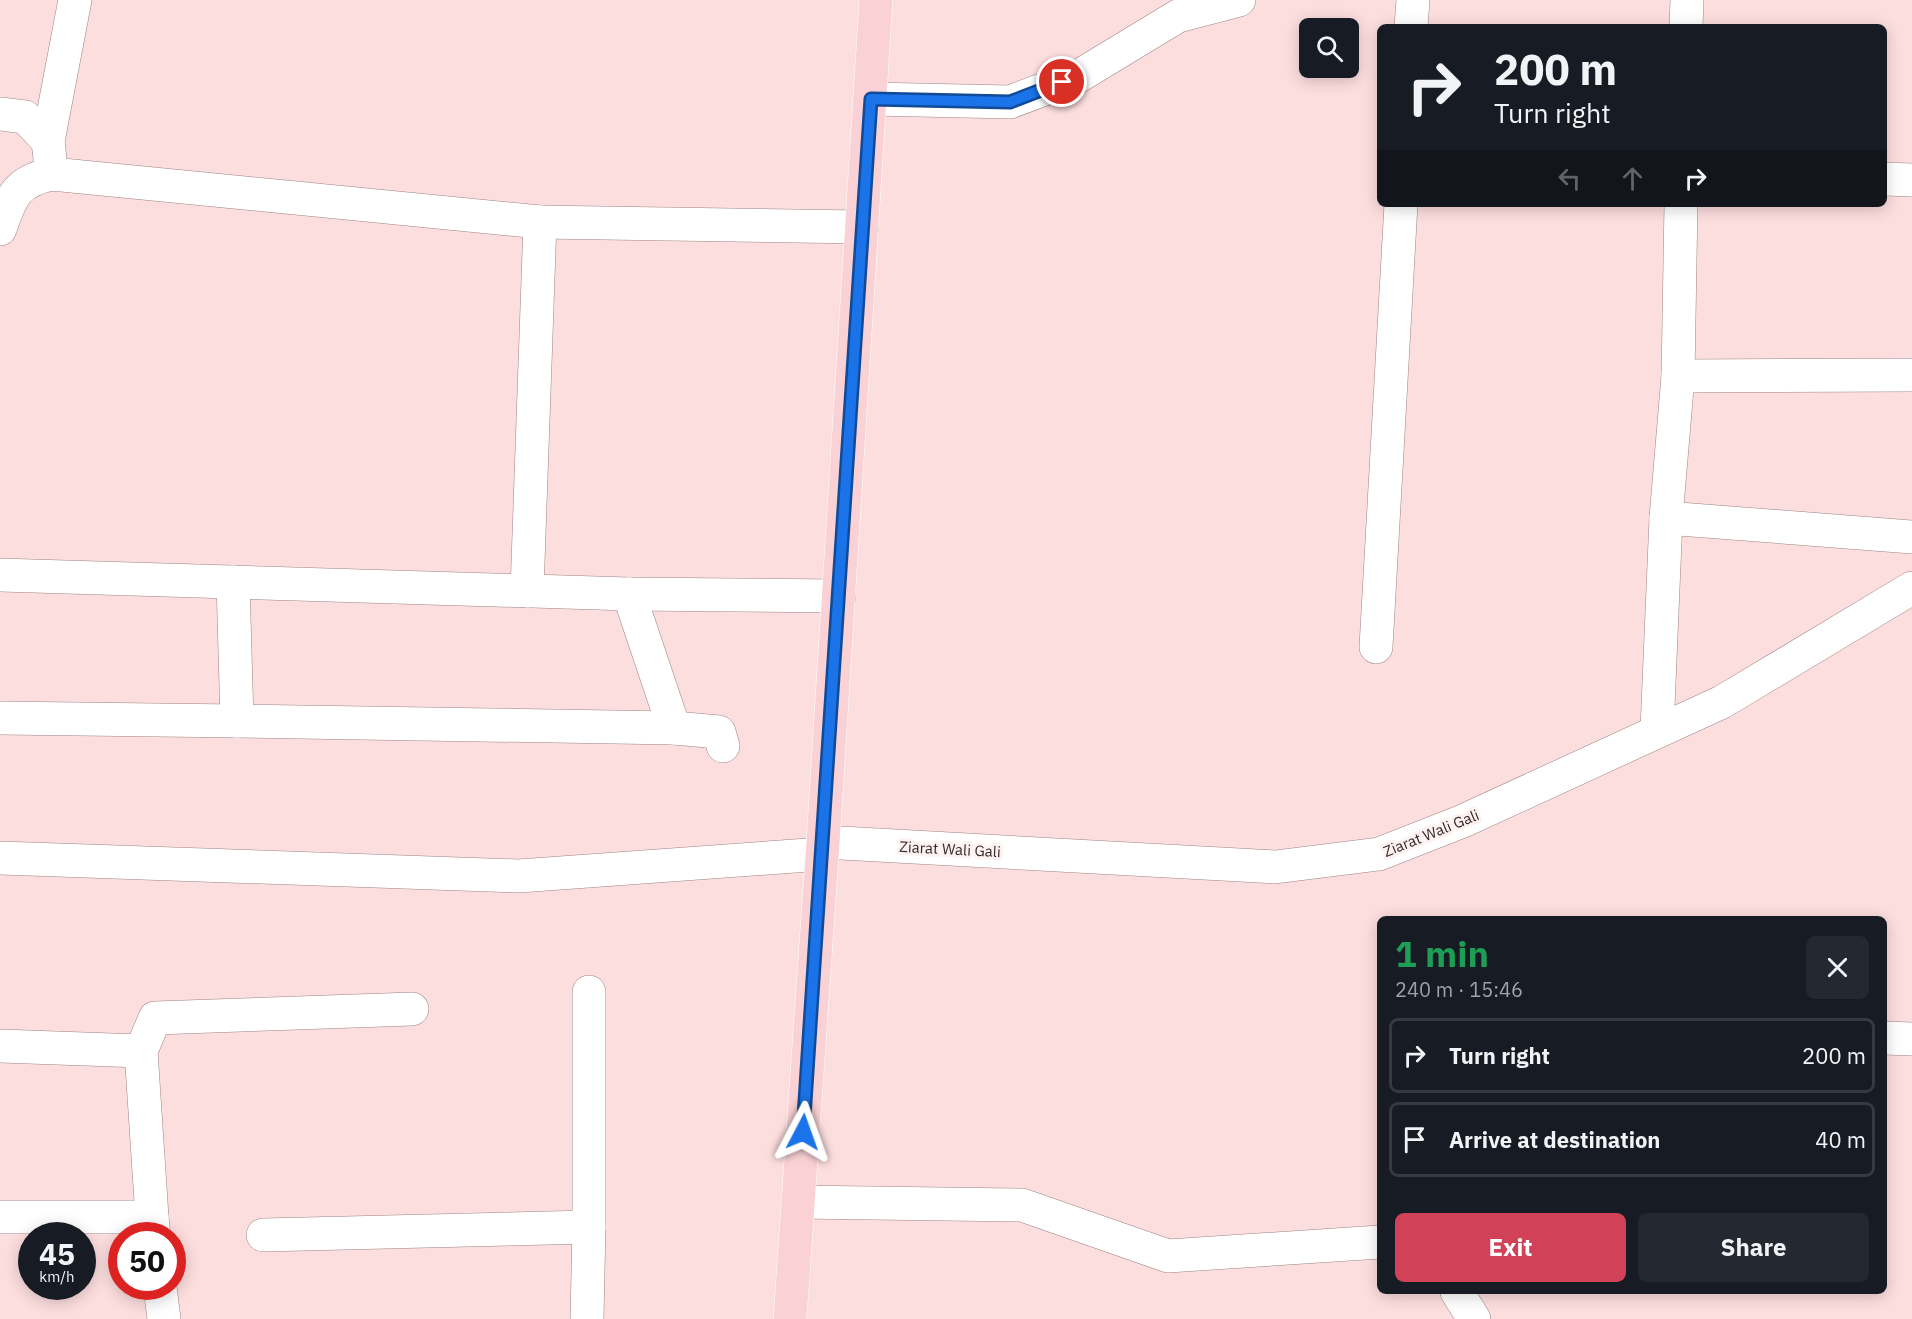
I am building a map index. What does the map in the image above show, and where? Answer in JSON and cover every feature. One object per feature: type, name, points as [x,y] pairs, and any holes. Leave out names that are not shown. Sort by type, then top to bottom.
[{"type":"main road","points":[[790,1319],[823,848],[876,0]]},
{"type":"street","points":[[52,174],[48,141],[75,0]]},
{"type":"street","points":[[871,99],[1010,102],[1079,76],[1178,16],[1239,0]]},
{"type":"street","points":[[1411,24],[1413,0]]},
{"type":"street","points":[[1686,24],[1687,0]]},
{"type":"street","points":[[0,114],[25,117],[48,141]]},
{"type":"street","points":[[0,229],[11,197],[31,178],[52,174],[540,222],[862,227]]},
{"type":"street","points":[[1887,179],[1912,180]]},
{"type":"street","points":[[1376,647],[1401,207]]},
{"type":"street","points":[[1657,730],[1666,519],[1678,376],[1681,207]]},
{"type":"street","points":[[527,591],[540,222]]},
{"type":"street","points":[[1678,376],[1912,375]]},
{"type":"street","points":[[1666,519],[1912,537]]},
{"type":"street","points":[[0,575],[629,594],[839,596]]},
{"type":"street","points":[[233,582],[237,721]]},
{"type":"street","name":"Ziarat Wali Gali","points":[[0,858],[519,876],[823,848],[1275,867],[1378,854],[1463,821],[1722,702],[1912,588]]},
{"type":"street","points":[[629,594],[674,728]]},
{"type":"street","points":[[0,718],[674,728],[719,732],[723,746]]},
{"type":"street","points":[[588,1319],[589,992]]},
{"type":"street","points":[[153,1222],[141,1051],[155,1018],[412,1009]]},
{"type":"street","points":[[1887,1038],[1912,1039]]},
{"type":"street","points":[[0,1046],[141,1051]]},
{"type":"street","points":[[798,1202],[1022,1205],[1168,1256],[1377,1242]]},
{"type":"street","points":[[0,1217],[108,1224]]},
{"type":"street","points":[[263,1235],[589,1227]]},
{"type":"street","points":[[1458,1294],[1474,1319]]},
{"type":"street","points":[[162,1300],[164,1319]]},
{"type":"route","points":[[803,1132],[871,99],[1010,102],[1062,82]]}]
